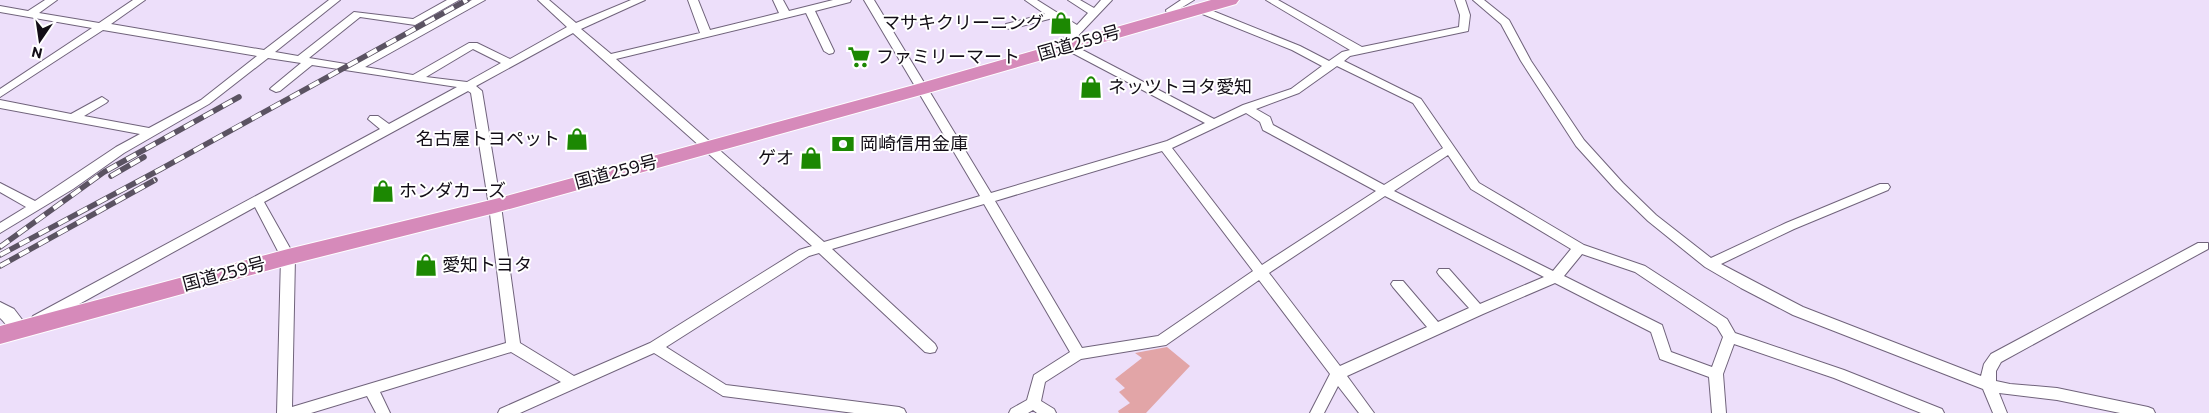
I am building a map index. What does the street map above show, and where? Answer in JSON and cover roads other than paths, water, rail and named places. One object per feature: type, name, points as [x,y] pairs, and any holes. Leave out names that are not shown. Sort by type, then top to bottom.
[{"type":"highway","name":"国道259号","points":[[0,335],[288,257],[495,206],[921,89],[1072,38],[1172,16],[1194,4],[1230,0]]},
{"type":"street","points":[[30,14],[52,0]]},
{"type":"street","points":[[0,94],[140,0]]},
{"type":"street","points":[[0,229],[120,150],[205,102],[335,0]]},
{"type":"street","points":[[276,89],[358,14],[414,22],[454,0]]},
{"type":"street","points":[[354,68],[480,0]]},
{"type":"street","points":[[543,0],[576,27],[822,248],[930,348]]},
{"type":"street","points":[[0,308],[8,314],[21,330],[576,27],[640,0]]},
{"type":"street","points":[[693,0],[706,34]]},
{"type":"street","points":[[778,0],[785,14]]},
{"type":"street","points":[[609,58],[809,9],[828,2],[846,0]]},
{"type":"street","points":[[869,0],[1078,354]]},
{"type":"street","points":[[1030,0],[1054,15],[1072,38],[1213,123]]},
{"type":"street","points":[[1073,0],[1094,12]]},
{"type":"street","points":[[1072,38],[1107,0]]},
{"type":"street","points":[[1271,0],[1360,51]]},
{"type":"street","points":[[505,413],[655,347],[804,253],[1165,146],[1247,108],[1295,91],[1346,54],[1464,29],[1465,15],[1460,0]]},
{"type":"street","points":[[1478,0],[1505,22],[1526,61],[1580,143],[1619,186],[1652,218],[1710,264],[1746,285],[1798,311],[1989,385],[2010,390],[2057,394],[2148,413]]},
{"type":"street","points":[[1194,4],[1417,101],[1475,186],[1579,248],[1640,269],[1722,323],[1730,337],[1839,374],[1937,413]]},
{"type":"street","points":[[0,9],[415,79],[467,86],[476,91],[495,206],[513,346]]},
{"type":"street","points":[[809,9],[829,51]]},
{"type":"street","points":[[1010,26],[1054,15]]},
{"type":"street","points":[[415,79],[473,45],[510,63]]},
{"type":"street","points":[[72,118],[102,100]]},
{"type":"street","points":[[0,104],[150,132]]},
{"type":"street","points":[[1247,108],[1266,120],[1267,128],[1385,191],[1657,329],[1665,355],[1716,374]]},
{"type":"street","points":[[374,119],[389,129]]},
{"type":"street","points":[[1165,146],[1367,413]]},
{"type":"street","points":[[1016,413],[1032,403],[1039,379],[1078,354],[1161,341],[1261,272],[1449,149]]},
{"type":"street","points":[[0,186],[36,207]]},
{"type":"street","points":[[1710,264],[1790,226],[1884,186]]},
{"type":"street","points":[[257,200],[288,257],[284,413]]},
{"type":"street","points":[[2000,413],[1987,375],[1990,366],[1996,358],[2203,246]]},
{"type":"street","points":[[1317,413],[1337,374],[1436,328],[1555,278],[1579,248]]},
{"type":"street","points":[[1444,272],[1478,310]]},
{"type":"street","points":[[1398,284],[1436,328]]},
{"type":"street","points":[[1719,413],[1716,374],[1730,337]]},
{"type":"street","points":[[291,413],[513,346],[572,382]]},
{"type":"street","points":[[655,347],[722,390],[899,413]]},
{"type":"street","points":[[371,390],[383,413]]},
{"type":"street","points":[[1032,403],[1049,413]]},
{"type":"railway","points":[[0,255],[161,169],[467,0]]},
{"type":"railway","points":[[0,247],[104,172],[239,97]]},
{"type":"railway","points":[[111,176],[144,157]]},
{"type":"railway","points":[[0,266],[155,180]]},
{"type":"place","name":"マサキクリーニング","points":[[1061,23]]},
{"type":"place","name":"ファミリーマート","points":[[859,57]]},
{"type":"place","name":"ネッツトヨタ愛知","points":[[1091,87]]},
{"type":"place","name":"名古屋トヨペット","points":[[577,139]]},
{"type":"place","name":"岡崎信用金庫","points":[[843,144]]},
{"type":"place","name":"ゲオ","points":[[811,158]]},
{"type":"place","name":"ホンダカーズ","points":[[383,191]]},
{"type":"place","name":"愛知トヨタ","points":[[426,265]]}]
